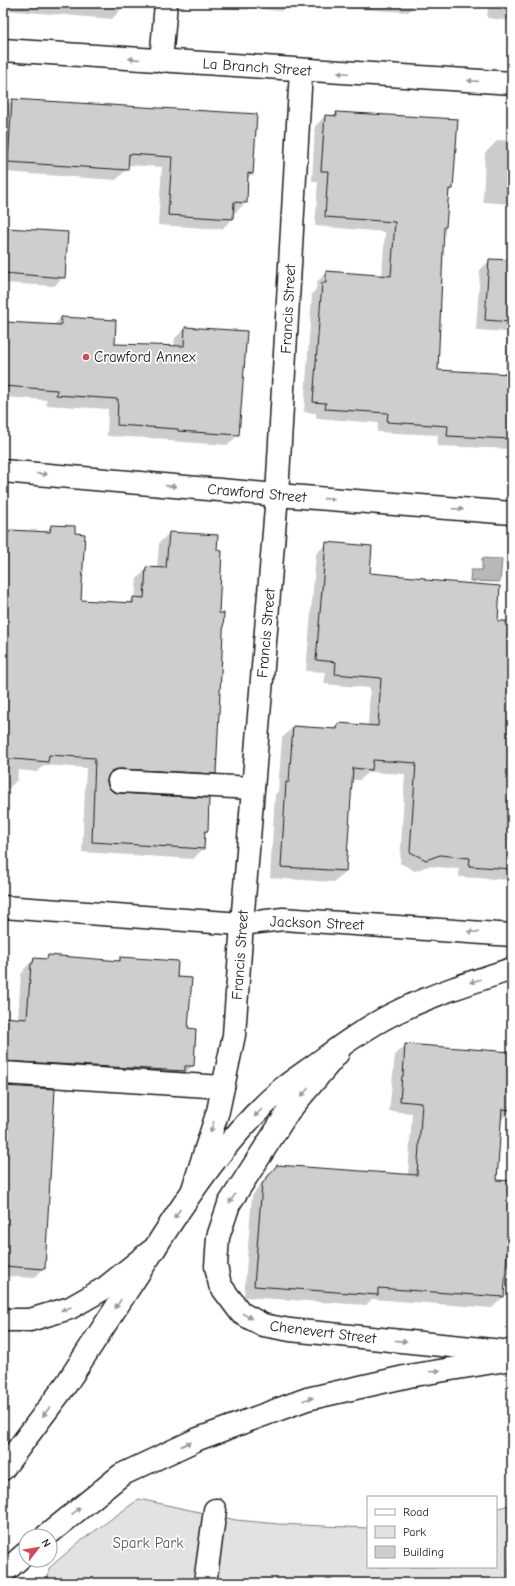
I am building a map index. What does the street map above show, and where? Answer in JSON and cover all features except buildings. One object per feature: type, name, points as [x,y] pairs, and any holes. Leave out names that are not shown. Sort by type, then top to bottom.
[{"type":"main road","points":[[162,61],[166,3]]},
{"type":"main road","name":"La Branch Street","points":[[3,50],[512,83]]},
{"type":"main road","name":"Francis Street","points":[[192,1189],[218,1111],[234,1035],[277,496],[302,70]]},
{"type":"main road","name":"Crawford Street","points":[[3,471],[277,496],[512,513]]},
{"type":"main road","points":[[119,781],[253,788]]},
{"type":"main road","name":"Jackson Street","points":[[3,907],[242,924],[283,919],[512,935]]},
{"type":"main road","points":[[3,1469],[65,1386],[192,1189],[223,1150],[273,1098],[348,1041],[401,1010],[464,984],[512,969]]},
{"type":"main road","name":"Chenevert Street","points":[[348,1041],[288,1112],[228,1204],[218,1237],[216,1266],[220,1285],[241,1313],[264,1325],[290,1330],[512,1352]]},
{"type":"main road","points":[[3,1073],[223,1087]]},
{"type":"main road","points":[[3,1320],[30,1320],[70,1308],[105,1288],[155,1248]]},
{"type":"main road","points":[[56,1528],[121,1475],[198,1438],[307,1399],[409,1376],[512,1359]]},
{"type":"main road","points":[[205,1583],[215,1510]]},
{"type":"main road","points":[[3,1573],[18,1560]]},
{"type":"green space","name":"Spark Park","points":[[139,1499],[236,1520],[279,1524],[367,1528],[367,1568],[497,1568],[497,1509],[512,1504],[508,1583],[48,1583],[49,1568],[58,1568],[58,1560],[78,1543]]},
{"type":"shaded area","points":[[482,558],[502,559],[500,582],[470,581],[471,570],[482,570]]},
{"type":"place","name":"Crawford Annex","points":[[86,357]]}]
